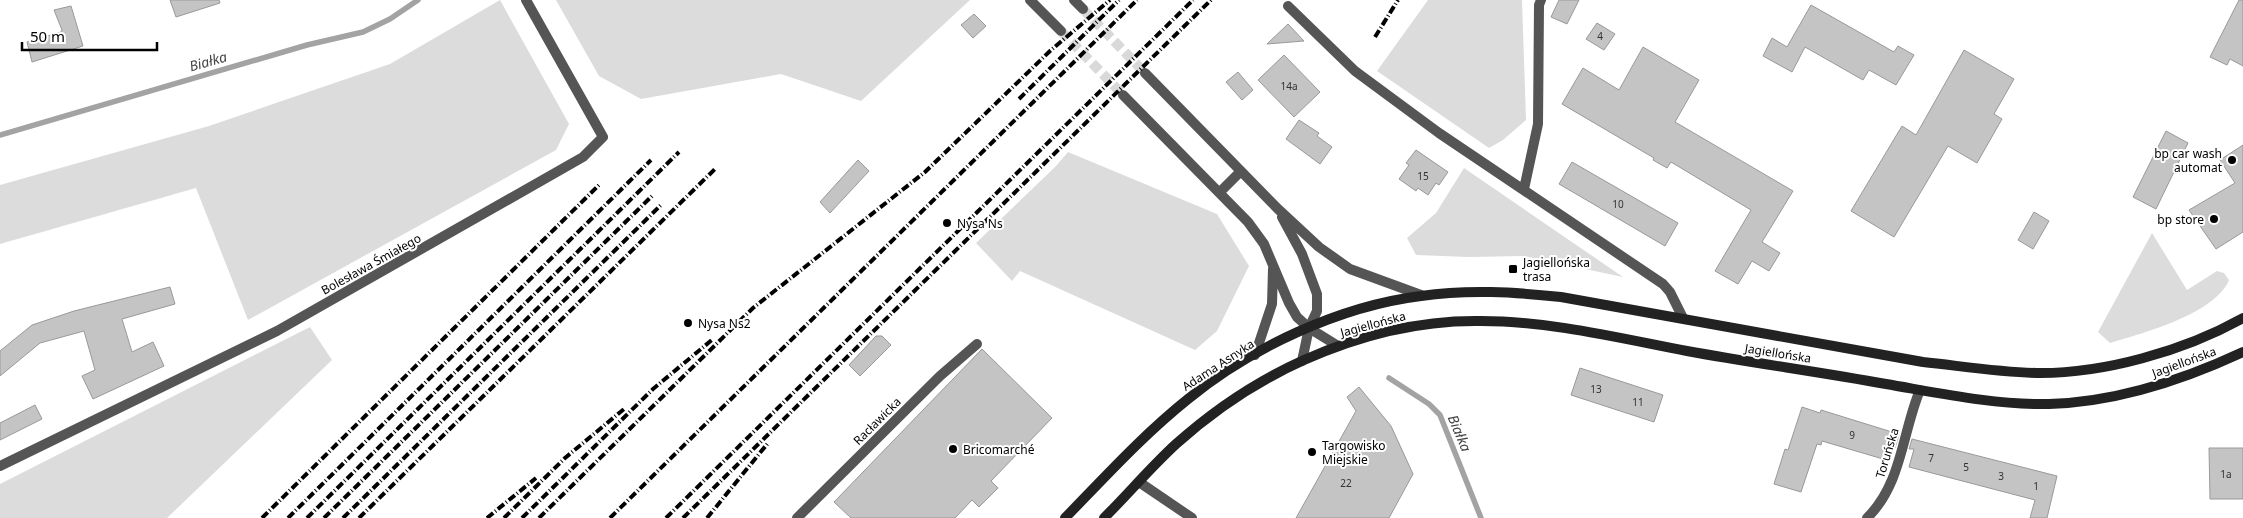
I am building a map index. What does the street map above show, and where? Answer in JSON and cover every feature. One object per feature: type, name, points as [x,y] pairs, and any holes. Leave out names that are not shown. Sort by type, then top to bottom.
[{"type":"main road","name":"Jagiellońska","points":[[1421,295],[1483,292],[1561,297],[1923,362],[1977,370],[2038,373],[2098,369],[2187,344],[2243,318]]},
{"type":"main road","name":"Adama Asnyka","points":[[1065,518],[1164,419],[1206,385],[1255,355],[1309,328],[1353,311],[1421,295]]},
{"type":"main road","name":"Jagiellońska","points":[[1338,346],[1393,330],[1424,324],[1484,321],[1524,324],[1561,328],[1920,390],[1996,401],[2050,404],[2108,397],[2157,386],[2212,366],[2243,352]]},
{"type":"main road","points":[[1104,518],[1176,445],[1212,415],[1252,388],[1302,361],[1338,346]]},
{"type":"street","name":"Bolesława Śmiałego","points":[[0,466],[277,331],[583,157],[603,137],[526,0]]},
{"type":"street","points":[[1030,0],[1060,31]]},
{"type":"street","points":[[1074,0],[1083,9]]},
{"type":"street","points":[[1524,189],[1538,124],[1539,6],[1541,0]]},
{"type":"street","points":[[1288,6],[1354,71],[1439,133],[1663,284],[1673,296],[1683,318]]},
{"type":"street","name":"Jagiellońska","points":[[1145,73],[1278,209],[1320,247],[1350,269],[1421,295]]},
{"type":"street","name":"Jagiellońska","points":[[1123,95],[1248,222],[1264,244],[1289,303],[1297,317],[1309,328],[1338,346]]},
{"type":"street","points":[[1220,192],[1241,172]]},
{"type":"street","name":"Jagiellońska","points":[[1278,209],[1302,254],[1317,294],[1317,311],[1309,328],[1302,361]]},
{"type":"street","name":"Jagiellońska","points":[[1255,355],[1272,304],[1272,263]]},
{"type":"street","name":"Racławicka","points":[[797,518],[940,376],[977,344]]},
{"type":"street","name":"Toruńska","points":[[1867,518],[1886,495],[1896,472],[1913,408],[1920,390]]},
{"type":"street","points":[[1139,482],[1192,518]]},
{"type":"shaded area","points":[[500,0],[569,124],[556,150],[248,320],[196,188],[0,244],[0,185],[209,126],[390,64]]},
{"type":"shaded area","points":[[556,0],[970,0],[861,101],[781,74],[641,99],[599,76]]},
{"type":"shaded area","points":[[1428,0],[1522,0],[1526,120],[1503,140],[1489,148],[1377,71]]},
{"type":"shaded area","points":[[1068,152],[1217,214],[1249,266],[1217,331],[1195,350],[1020,271],[1012,281],[976,243],[1056,166]]},
{"type":"shaded area","points":[[1464,168],[1623,277],[1524,256],[1469,257],[1416,255],[1407,238],[1436,213]]},
{"type":"shaded area","points":[[2152,233],[2187,290],[2217,271],[2224,273],[2229,280],[2221,292],[2209,303],[2194,312],[2158,328],[2110,343],[2098,332]]},
{"type":"shaded area","points":[[310,327],[332,360],[167,518],[0,518],[0,484]]},
{"type":"building","points":[[170,0],[219,0],[220,3],[176,17]]},
{"type":"building","points":[[1559,0],[1579,0],[1567,24],[1551,17]]},
{"type":"building","points":[[2239,0],[2243,0],[2243,66],[2230,59],[2227,65],[2210,57]]},
{"type":"building","points":[[1811,5],[1894,52],[1898,46],[1914,55],[1896,85],[1869,70],[1863,80],[1805,47],[1792,72],[1763,56],[1772,38],[1787,47]]},
{"type":"building","points":[[71,6],[83,46],[32,62],[27,42],[61,32],[62,30],[54,10]]},
{"type":"building","points":[[974,14],[986,26],[973,38],[961,25]]},
{"type":"building","points":[[1597,23],[1615,34],[1604,50],[1586,39]]},
{"type":"building","points":[[1288,24],[1304,41],[1267,44]]},
{"type":"building","points":[[1643,47],[1699,80],[1675,122],[1793,191],[1762,242],[1780,253],[1769,271],[1752,261],[1738,284],[1715,271],[1751,210],[1671,162],[1667,168],[1653,160],[1654,158],[1562,104],[1583,68],[1619,90]]},
{"type":"building","points":[[1964,50],[2014,79],[1994,114],[2002,119],[1977,163],[1948,146],[1894,237],[1851,211],[1902,126],[1916,135]]},
{"type":"building","points":[[1284,55],[1320,92],[1294,117],[1258,80]]},
{"type":"building","points":[[1238,72],[1253,90],[1242,100],[1226,82]]},
{"type":"building","points":[[1299,120],[1319,133],[1317,136],[1332,147],[1320,164],[1286,139]]},
{"type":"building","points":[[2166,131],[2188,143],[2156,209],[2133,197]]},
{"type":"building","points":[[2243,145],[2243,232],[2216,249],[2189,210],[2235,183],[2220,160]]},
{"type":"building","points":[[1416,150],[1448,172],[1439,185],[1436,183],[1428,195],[1418,188],[1416,191],[1399,179],[1409,165],[1406,163]]},
{"type":"building","points":[[858,160],[869,171],[830,213],[820,202]]},
{"type":"building","points":[[1572,162],[1678,223],[1665,246],[1559,184]]},
{"type":"building","points":[[2034,212],[2049,221],[2033,249],[2018,240]]},
{"type":"building","points":[[170,287],[175,304],[122,319],[132,352],[153,342],[164,366],[93,399],[82,376],[95,370],[84,331],[40,343],[0,376],[0,351],[32,325],[74,311]]},
{"type":"building","points":[[876,336],[882,336],[891,345],[860,376],[849,365]]},
{"type":"building","name":"Bricomarché","points":[[982,349],[1052,418],[991,481],[998,488],[979,507],[972,500],[955,518],[851,518],[834,502]]},
{"type":"building","points":[[1580,368],[1663,395],[1654,422],[1571,395]]},
{"type":"building","points":[[1359,387],[1391,426],[1413,474],[1389,518],[1296,518],[1356,411],[1347,397]]},
{"type":"building","points":[[35,405],[42,419],[0,440],[0,423]]},
{"type":"building","points":[[1802,407],[1820,413],[1821,410],[1899,435],[1895,448],[1887,447],[1883,459],[1822,441],[1821,445],[1817,444],[1801,492],[1774,484],[1785,449],[1788,450]]},
{"type":"building","points":[[1912,439],[2057,476],[2047,518],[2030,518],[2035,500],[1909,467],[1914,449],[1909,449]]},
{"type":"building","points":[[2209,448],[2243,448],[2243,499],[2210,499]]},
{"type":"waterway","name":"Białka","points":[[0,135],[307,45],[363,32],[390,19],[418,0]]},
{"type":"waterway","name":"Białka","points":[[1389,378],[1429,404],[1440,415],[1481,518]]},
{"type":"tunnel","points":[[1083,9],[1145,73]]},
{"type":"tunnel","points":[[1061,31],[1123,95]]},
{"type":"railway","points":[[539,518],[753,308],[925,172],[1050,51],[1110,0]]},
{"type":"railway","points":[[1019,99],[1119,0]]},
{"type":"railway","points":[[610,518],[1137,0]]},
{"type":"railway","points":[[666,518],[1193,0]]},
{"type":"railway","points":[[683,518],[1211,0]]},
{"type":"railway","points":[[1375,37],[1398,0]]},
{"type":"railway","points":[[307,518],[679,152]]},
{"type":"railway","points":[[288,518],[651,160]]},
{"type":"railway","points":[[359,518],[715,169]]},
{"type":"railway","points":[[262,518],[600,184]]},
{"type":"railway","points":[[324,518],[653,195]]},
{"type":"railway","points":[[343,518],[662,204]]},
{"type":"railway","points":[[522,518],[653,389],[713,339]]},
{"type":"railway","points":[[504,518],[565,458],[624,409]]},
{"type":"railway","points":[[707,518],[768,443]]},
{"type":"railway","points":[[487,518],[536,478]]},
{"type":"place","name":"bp car wash automat","points":[[2232,160]]},
{"type":"place","name":"bp store","points":[[2214,219]]},
{"type":"place","name":"Nysa Ns","points":[[947,223]]},
{"type":"place","name":"Jagiellońska trasa","points":[[1513,269]]},
{"type":"place","name":"Nysa Ns2","points":[[688,323]]},
{"type":"place","name":"Bricomarché","points":[[953,449]]},
{"type":"place","name":"Targowisko Miejskie","points":[[1312,452]]}]
